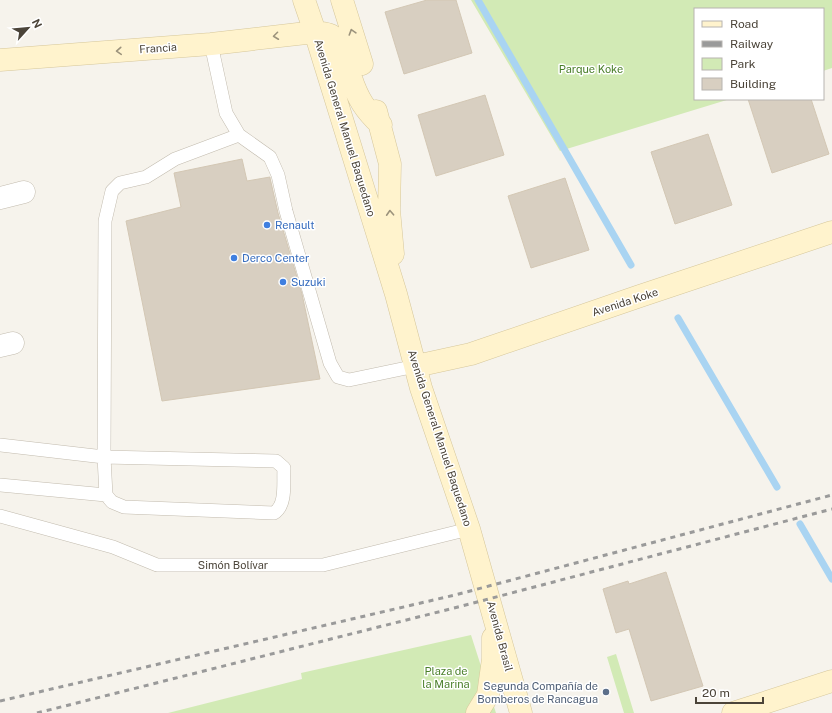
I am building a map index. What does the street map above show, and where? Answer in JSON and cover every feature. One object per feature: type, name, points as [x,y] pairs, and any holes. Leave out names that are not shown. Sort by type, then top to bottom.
[{"type":"main road","name":"Avenida General Manuel Baquedano","points":[[304,0],[396,294],[421,388],[485,581]]},
{"type":"main road","name":"Avenida General Manuel Baquedano","points":[[342,0],[381,125],[390,164],[390,210],[396,294]]},
{"type":"main road","name":"Avenida General Manuel Baquedano","points":[[315,32],[329,34],[337,40],[344,51],[351,78],[359,99],[368,114],[381,125]]},
{"type":"main road","name":"Francia","points":[[0,60],[211,44],[315,32]]},
{"type":"main road","name":"Avenida Koke","points":[[416,366],[471,354],[832,232]]},
{"type":"main road","points":[[477,713],[488,695],[493,659],[493,641],[485,581]]},
{"type":"main road","name":"Avenida Brasil","points":[[485,581],[521,713]]},
{"type":"main road","points":[[733,713],[832,681]]},
{"type":"street","points":[[0,198],[24,192]]},
{"type":"lane","points":[[211,44],[226,113],[239,135],[270,157],[278,175],[286,211],[330,364],[338,377],[349,380],[416,366]]},
{"type":"lane","points":[[0,444],[104,457],[276,461],[284,468],[282,502],[278,510],[274,513],[124,507],[112,502],[106,495],[104,457],[104,221],[112,192],[120,183],[146,177],[176,159],[239,135]]},
{"type":"lane","points":[[0,485],[106,495]]},
{"type":"lane","name":"Simón Bolívar","points":[[0,516],[113,547],[157,565],[323,565],[469,529]]},
{"type":"green space","name":"Parque Koke","points":[[471,0],[832,0],[832,68],[824,71],[824,8],[694,8],[694,100],[727,100],[560,151]]},
{"type":"green space","name":"Plaza de la Marina","points":[[471,635],[496,713],[168,713],[302,679],[301,673]]},
{"type":"green space","points":[[616,654],[634,713],[624,713],[607,657]]},
{"type":"building","points":[[427,0],[456,0],[472,53],[404,74],[385,12]]},
{"type":"building","points":[[485,95],[504,155],[436,176],[418,115]]},
{"type":"building","points":[[748,100],[811,100],[829,154],[772,173]]},
{"type":"building","points":[[708,134],[732,205],[675,224],[651,152]]},
{"type":"building","points":[[242,159],[247,181],[270,177],[278,213],[302,294],[320,379],[162,401],[126,221],[181,207],[174,173]]},
{"type":"building","points":[[565,178],[589,250],[531,268],[508,196]]},
{"type":"building","points":[[666,572],[703,686],[651,701],[629,629],[616,633],[603,589],[628,581],[629,584]]},
{"type":"waterway","points":[[478,0],[631,265]]},
{"type":"waterway","points":[[678,318],[777,487]]},
{"type":"waterway","points":[[800,524],[832,579]]},
{"type":"railway","points":[[0,701],[455,595],[832,495]]},
{"type":"railway","points":[[37,713],[458,607],[832,509]]},
{"type":"place","name":"Renault","points":[[267,225]]},
{"type":"place","name":"Derco Center","points":[[234,258]]},
{"type":"place","name":"Suzuki","points":[[283,282]]},
{"type":"place","name":"Segunda Compañía de Bomberos de Rancagua","points":[[606,692]]}]
